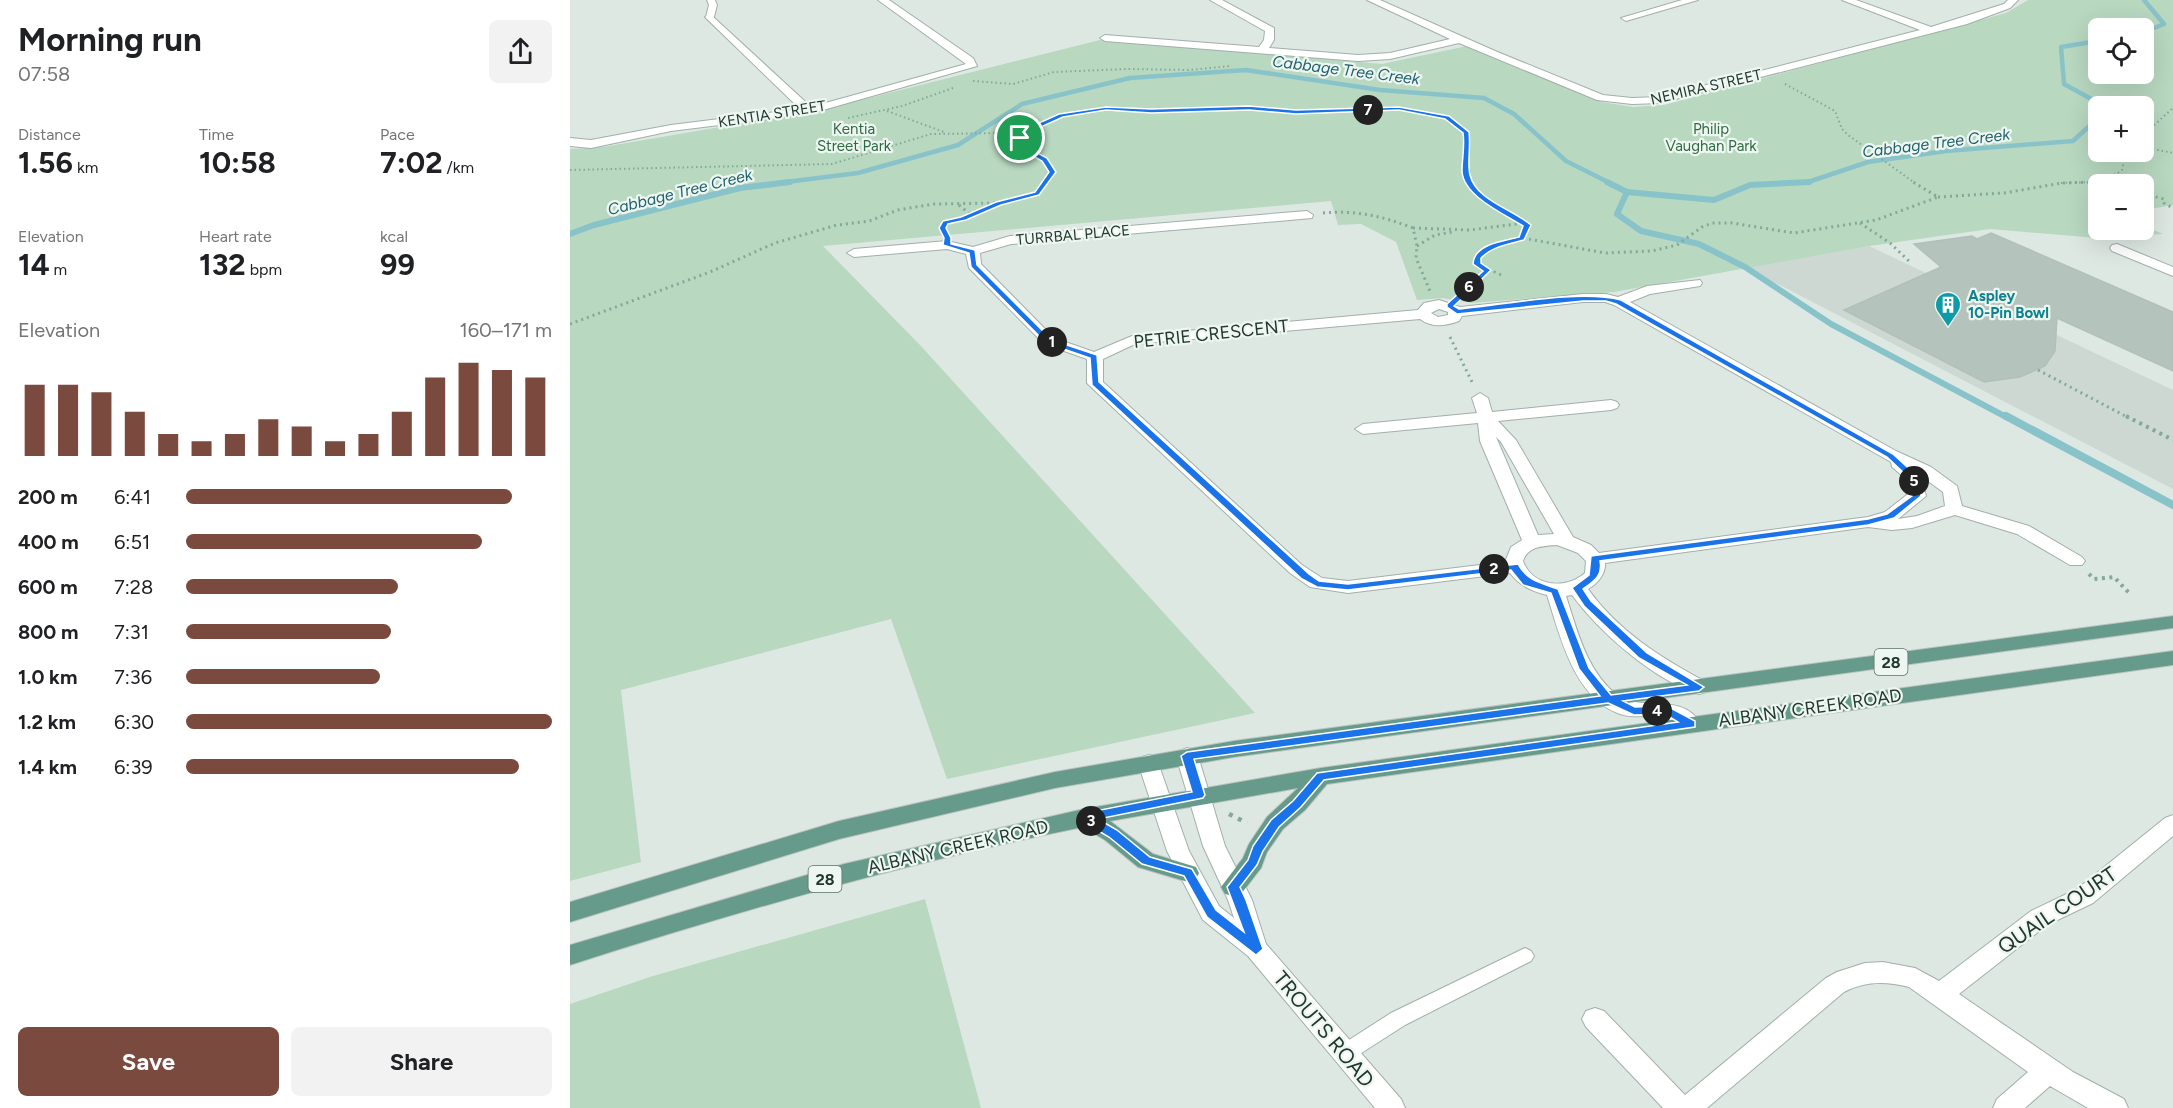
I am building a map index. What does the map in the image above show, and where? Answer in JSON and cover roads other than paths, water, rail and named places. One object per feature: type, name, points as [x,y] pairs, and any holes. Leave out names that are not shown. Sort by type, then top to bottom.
[{"type":"main road","name":"ALBANY CREEK ROAD","points":[[570,912],[839,830],[1055,780],[1187,756],[2173,622]]},
{"type":"main road","name":"ALBANY CREEK ROAD","points":[[570,955],[842,874],[934,850],[1161,802],[1321,776],[2173,658]]},
{"type":"main road","points":[[1233,887],[1253,862],[1257,849],[1275,823],[1297,804],[1321,776]]},
{"type":"main road","points":[[1084,817],[1113,834],[1146,861],[1188,873]]},
{"type":"street","name":"KENTIA STREET","points":[[570,142],[591,144],[670,128],[809,111],[972,66],[969,60],[883,0]]},
{"type":"street","points":[[1215,0],[1270,30],[1269,40],[1263,49]]},
{"type":"street","points":[[1377,2],[1399,0]]},
{"type":"street","points":[[1626,18],[1693,0]]},
{"type":"street","points":[[1847,0],[1930,30]]},
{"type":"street","name":"NEMIRA STREET","points":[[1377,2],[1601,98],[1632,101],[1660,100],[1930,30],[1989,14],[2007,6],[2013,0]]},
{"type":"street","points":[[710,17],[809,111]]},
{"type":"street","points":[[1105,38],[1358,58],[1390,56],[1462,39]]},
{"type":"street","name":"TURRBAL PLACE","points":[[973,251],[1010,240],[1307,215]]},
{"type":"street","points":[[854,253],[947,245],[973,251],[974,265],[1049,341],[1095,357],[1095,383],[1296,569],[1317,584],[1330,587],[1373,585],[1514,567]]},
{"type":"street","points":[[2116,248],[2173,272]]},
{"type":"street","points":[[1619,302],[1647,290],[1695,284]]},
{"type":"street","name":"PETRIE CRESCENT","points":[[1423,314],[1424,309],[1429,306],[1448,307],[1583,298],[1606,298],[1619,302],[1890,455],[1926,471],[1951,490],[1954,509],[1928,520],[1896,527],[1868,522]]},
{"type":"street","name":"PETRIE CRESCENT","points":[[1423,314],[1426,318],[1443,322],[1454,318],[1448,307]]},
{"type":"street","name":"PETRIE CRESCENT","points":[[1095,357],[1132,340],[1423,314]]},
{"type":"street","points":[[1480,398],[1486,417],[1488,441],[1532,542]]},
{"type":"street","points":[[1363,429],[1611,405]]},
{"type":"street","points":[[1486,417],[1508,440],[1566,540]]},
{"type":"street","name":"PETRIE CRESCENT","points":[[1594,558],[1868,522],[1891,516],[1917,496],[1913,476],[1890,455]]},
{"type":"street","points":[[1954,509],[2023,530],[2076,561]]},
{"type":"street","points":[[1566,540],[1584,548],[1594,558],[1596,568],[1594,576],[1577,588],[1555,591],[1527,582],[1518,575],[1514,567],[1514,558],[1520,550],[1532,542],[1566,540]]},
{"type":"street","points":[[1577,588],[1594,611],[1635,649],[1657,665],[1699,687]]},
{"type":"street","points":[[1555,591],[1584,669],[1609,699],[1634,711],[1667,710],[1691,724]]},
{"type":"street","name":"TROUTS ROAD","points":[[1187,756],[1214,846],[1240,900],[1256,949]]},
{"type":"street","name":"TROUTS ROAD","points":[[1149,763],[1188,873],[1211,913],[1256,949],[1392,1108]]},
{"type":"street","name":"QUAIL COURT","points":[[1941,994],[2039,918],[2085,896],[2173,825]]},
{"type":"street","points":[[1688,1108],[1835,985],[1852,975],[1870,972],[1892,972],[1915,978],[2049,1070],[2097,1100],[2115,1108]]},
{"type":"street","points":[[1595,1019],[1680,1108]]},
{"type":"street","points":[[2006,1108],[2049,1070]]},
{"type":"lane","points":[[710,17],[713,5],[711,0]]},
{"type":"lane","points":[[1345,1053],[1398,1019],[1525,957]]},
{"type":"waterway","name":"Cabbage Tree Creek","points":[[2144,0],[2164,24],[2154,28]]},
{"type":"waterway","name":"Cabbage Tree Creek","points":[[2088,43],[2061,47],[2064,84],[2088,97]]},
{"type":"waterway","name":"Cabbage Tree Creek","points":[[778,183],[858,173],[958,145],[1022,104],[1130,78],[1246,70],[1380,90],[1484,98],[1514,114],[1566,161],[1610,183]]},
{"type":"waterway","name":"Cabbage Tree Creek","points":[[1785,183],[1808,182],[1868,162],[1946,151],[2073,141],[2088,127]]},
{"type":"waterway","name":"Cabbage Tree Creek","points":[[570,234],[594,225],[740,188],[790,182]]},
{"type":"waterway","name":"Cabbage Tree Creek","points":[[1607,182],[1627,192]]},
{"type":"waterway","name":"Cabbage Tree Creek","points":[[1627,192],[1714,200],[1750,185],[1809,182]]},
{"type":"waterway","points":[[1627,192],[1617,214],[1641,231],[1699,244],[1745,267],[1831,324],[2008,418]]},
{"type":"waterway","points":[[2006,416],[2173,505]]},
{"type":"place","name":"Aspley 10-Pin Bowl","points":[[1948,328]]},
{"type":"park label","name":"Kentia Street Park","points":[[854,138]]},
{"type":"park label","name":"Philip Vaughan Park","points":[[1711,138]]}]
